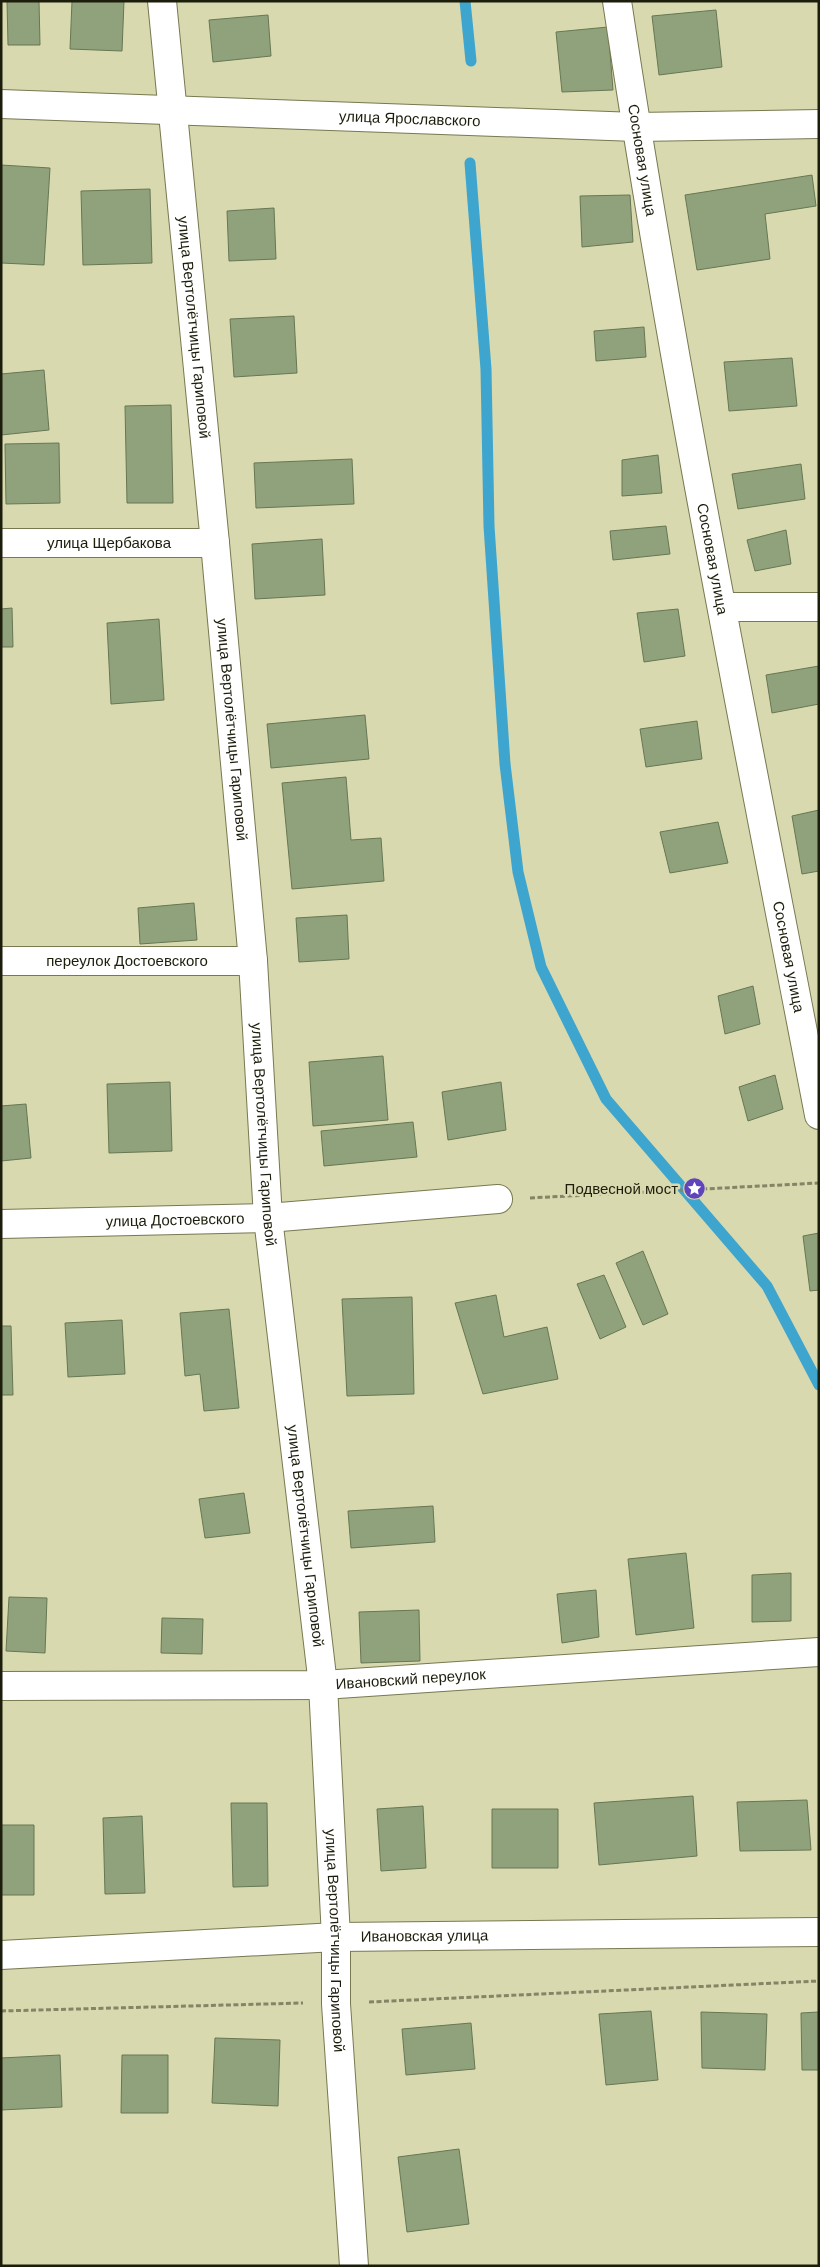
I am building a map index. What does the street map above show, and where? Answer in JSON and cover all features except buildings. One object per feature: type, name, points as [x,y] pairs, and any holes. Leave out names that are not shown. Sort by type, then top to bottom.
[{"type":"street","name":"улица Вертолётчицы Гариповой","points":[[162,1],[215,543],[253,961],[268,1218],[322,1685],[336,1937],[336,2004],[354,2266]]},
{"type":"street","name":"Сосновая улица","points":[[617,1],[636,127],[722,607],[819,1116]]},
{"type":"street","name":"улица Ярославского","points":[[1,104],[173,112],[636,127],[819,124]]},
{"type":"street","name":"улица Щербакова","points":[[1,543],[215,543]]},
{"type":"street","points":[[722,607],[819,607]]},
{"type":"street","name":"переулок Достоевского","points":[[1,961],[253,961]]},
{"type":"street","name":"улица Достоевского","points":[[1,1224],[268,1218],[498,1199]]},
{"type":"street","name":"Ивановский переулок","points":[[1,1686],[322,1685],[819,1652]]},
{"type":"street","name":"Ивановская улица","points":[[1,1955],[336,1937],[819,1932]]},
{"type":"path","points":[[498,1199],[819,1183]]},
{"type":"path","points":[[1,2011],[336,2004],[819,1981]]},
{"type":"waterway","points":[[465,1],[471,61]]},
{"type":"waterway","points":[[470,163],[486,369],[489,526],[505,764],[518,872],[541,967],[606,1099],[767,1286],[819,1385]]},
{"type":"place","name":"Подвесной мост","points":[[694,1189]]}]
